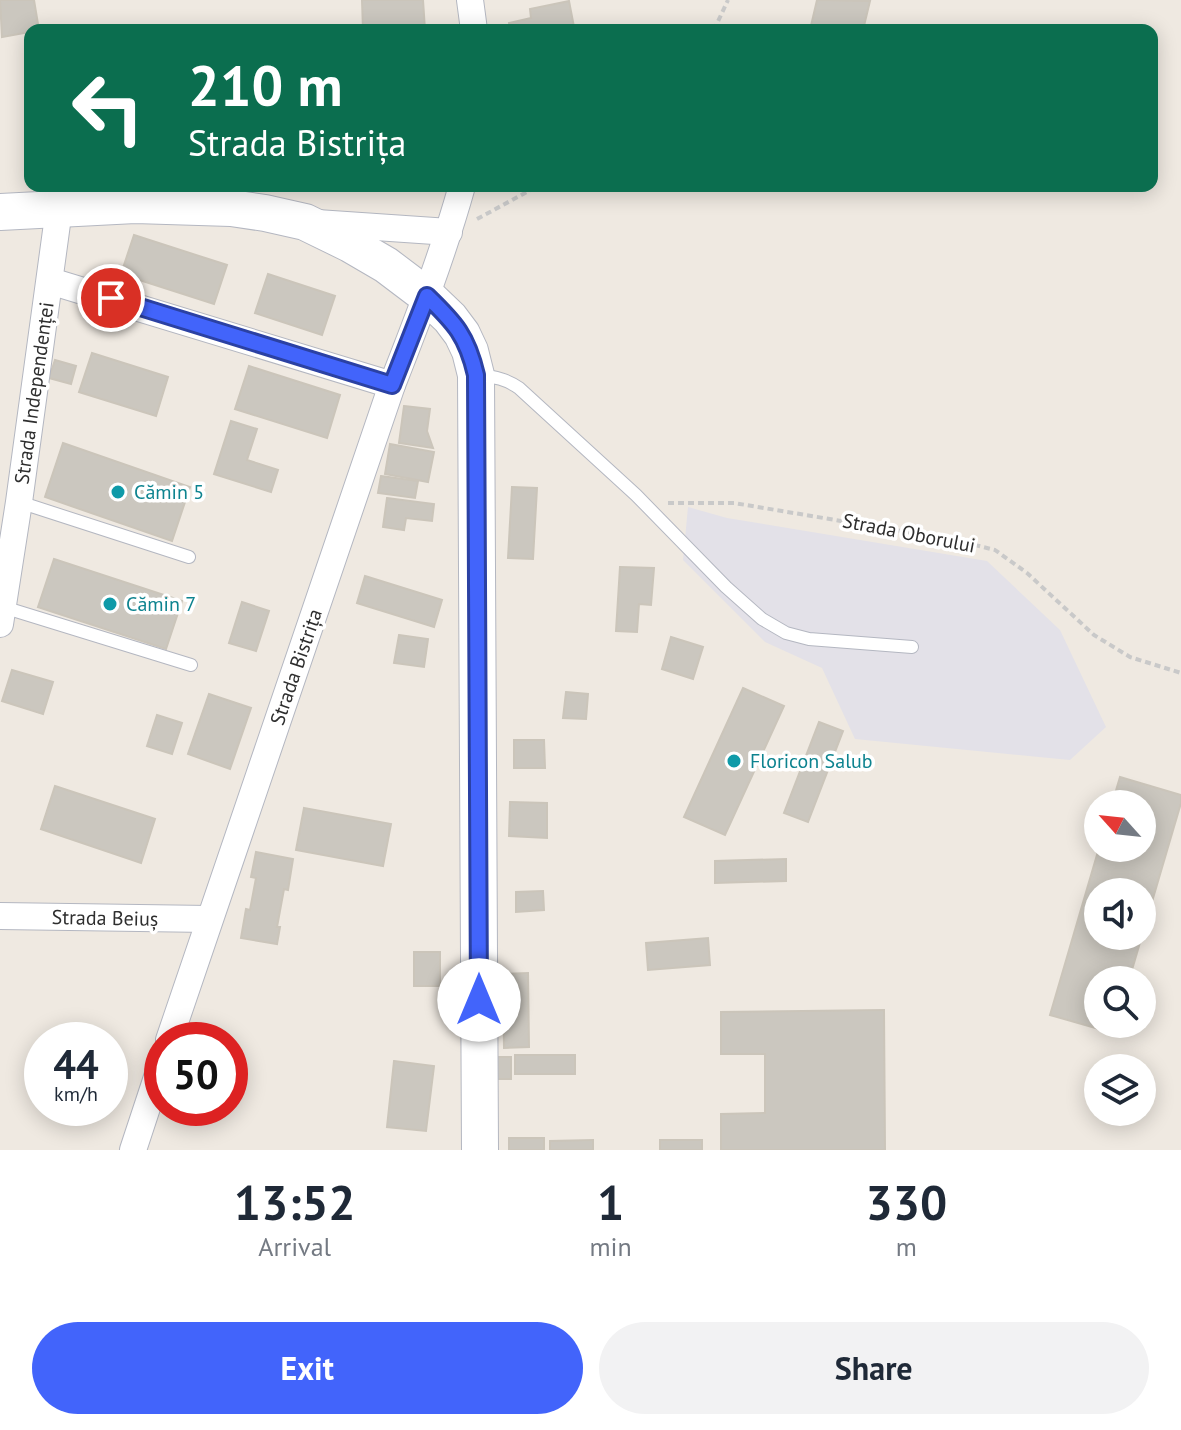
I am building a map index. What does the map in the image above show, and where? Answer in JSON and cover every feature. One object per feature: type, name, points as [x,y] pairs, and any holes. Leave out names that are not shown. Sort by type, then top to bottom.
[{"type":"main road","points":[[0,212],[135,205],[231,208],[305,222],[386,265],[427,296],[462,334],[476,375],[480,1150]]},
{"type":"street","points":[[470,0],[473,24]]},
{"type":"street","name":"Strada Bistrița","points":[[175,1022],[460,192]]},
{"type":"street","name":"Strada Independenței","points":[[1,615],[6,535],[19,502],[59,209]]},
{"type":"street","points":[[305,222],[449,232]]},
{"type":"street","points":[[50,281],[392,385]]},
{"type":"street","name":"Strada Beiuș","points":[[0,916],[209,919]]},
{"type":"street","points":[[133,1150],[144,1117]]},
{"type":"lane","points":[[476,375],[497,377],[519,388],[646,504],[726,587],[762,619],[786,633],[809,639],[912,647]]},
{"type":"lane","points":[[19,502],[189,557]]},
{"type":"lane","points":[[1,615],[191,665]]},
{"type":"path","points":[[717,24],[728,0]]},
{"type":"path","points":[[449,232],[527,192]]},
{"type":"path","name":"Strada Oborului","points":[[646,504],[734,503],[955,540],[995,550],[1027,573],[1094,635],[1130,657],[1181,673]]},
{"type":"shaded area","name":"Floricon Salub","points":[[688,507],[727,518],[987,561],[1060,630],[1106,727],[1070,760],[855,739],[822,668],[765,642],[683,560]]},
{"type":"building","points":[[0,0],[34,0],[38,24],[24,24],[24,33],[2,37]]},
{"type":"building","points":[[362,0],[423,0],[425,24],[363,24]]},
{"type":"building","points":[[817,0],[870,1],[864,24],[811,24]]},
{"type":"building","points":[[569,1],[573,24],[509,24],[531,18],[530,9]]},
{"type":"building","points":[[134,235],[227,265],[214,304],[121,274]]},
{"type":"building","points":[[268,274],[335,296],[322,335],[255,313]]},
{"type":"building","points":[[92,353],[168,377],[156,416],[79,392]]},
{"type":"building","points":[[55,360],[76,366],[71,384],[49,378]]},
{"type":"building","points":[[249,366],[340,395],[327,438],[235,409]]},
{"type":"building","points":[[404,406],[430,409],[427,431],[433,448],[399,443]]},
{"type":"building","points":[[231,421],[257,429],[247,460],[278,470],[271,492],[214,474]]},
{"type":"building","name":"Cămin 5","points":[[63,443],[190,487],[172,541],[45,497]]},
{"type":"building","points":[[390,444],[434,452],[428,482],[385,474]]},
{"type":"building","points":[[381,476],[418,481],[415,498],[378,493]]},
{"type":"building","points":[[512,487],[537,488],[533,559],[508,558]]},
{"type":"building","points":[[387,498],[434,504],[432,521],[406,518],[404,530],[383,527]]},
{"type":"building","name":"Cămin 7","points":[[54,559],[182,601],[166,649],[38,607]]},
{"type":"building","points":[[620,567],[654,568],[651,605],[639,604],[637,632],[616,631]]},
{"type":"building","points":[[365,576],[442,600],[434,627],[357,603]]},
{"type":"building","points":[[242,602],[269,611],[256,651],[229,643]]},
{"type":"building","points":[[399,635],[428,639],[424,667],[394,663]]},
{"type":"building","points":[[671,637],[703,647],[693,679],[662,669]]},
{"type":"building","points":[[12,670],[53,682],[43,714],[2,701]]},
{"type":"building","name":"Floricon Salub","points":[[743,688],[784,706],[725,835],[684,817]]},
{"type":"building","points":[[566,692],[588,694],[586,719],[563,718]]},
{"type":"building","points":[[209,694],[251,708],[230,769],[188,754]]},
{"type":"building","points":[[157,715],[182,723],[172,754],[147,746]]},
{"type":"building","points":[[819,722],[843,731],[808,822],[784,813]]},
{"type":"building","points":[[514,740],[544,740],[545,768],[514,768]]},
{"type":"building","points":[[1120,777],[1181,795],[1156,888],[1156,878],[1090,878],[1095,862],[1156,862],[1156,790],[1116,790]]},
{"type":"building","points":[[55,786],[155,819],[141,863],[41,829]]},
{"type":"building","points":[[510,802],[547,803],[547,838],[509,836]]},
{"type":"building","points":[[304,808],[391,824],[383,866],[296,850]]},
{"type":"building","points":[[256,852],[293,859],[288,890],[284,889],[277,944],[241,938],[256,878],[251,877]]},
{"type":"building","points":[[786,859],[786,881],[715,883],[715,861]]},
{"type":"building","points":[[543,891],[544,910],[516,912],[516,892]]},
{"type":"building","points":[[1084,899],[1084,950],[1138,950],[1133,966],[1084,966],[1084,1025],[1050,1015]]},
{"type":"building","points":[[708,938],[710,965],[648,970],[646,943]]},
{"type":"building","points":[[414,952],[440,952],[440,986],[414,986]]},
{"type":"building","points":[[528,973],[529,1047],[504,1048],[503,974]]},
{"type":"building","points":[[884,1010],[885,1150],[721,1150],[721,1114],[765,1113],[765,1054],[721,1054],[721,1012]]},
{"type":"building","points":[[515,1055],[575,1055],[575,1074],[515,1074]]},
{"type":"building","points":[[497,1057],[511,1057],[511,1079],[497,1079]]},
{"type":"building","points":[[394,1061],[434,1066],[426,1131],[387,1127]]},
{"type":"building","points":[[509,1138],[544,1138],[544,1150],[509,1150]]},
{"type":"building","points":[[593,1140],[593,1150],[550,1150],[550,1141]]},
{"type":"building","points":[[660,1140],[702,1140],[702,1150],[660,1150]]},
{"type":"place","name":"Cămin 5","points":[[118,492]]},
{"type":"place","name":"Cămin 7","points":[[110,604]]},
{"type":"place","name":"Floricon Salub","points":[[734,761]]},
{"type":"route","points":[[111,298],[392,385],[427,296],[462,334],[476,375],[479,1000]]}]
